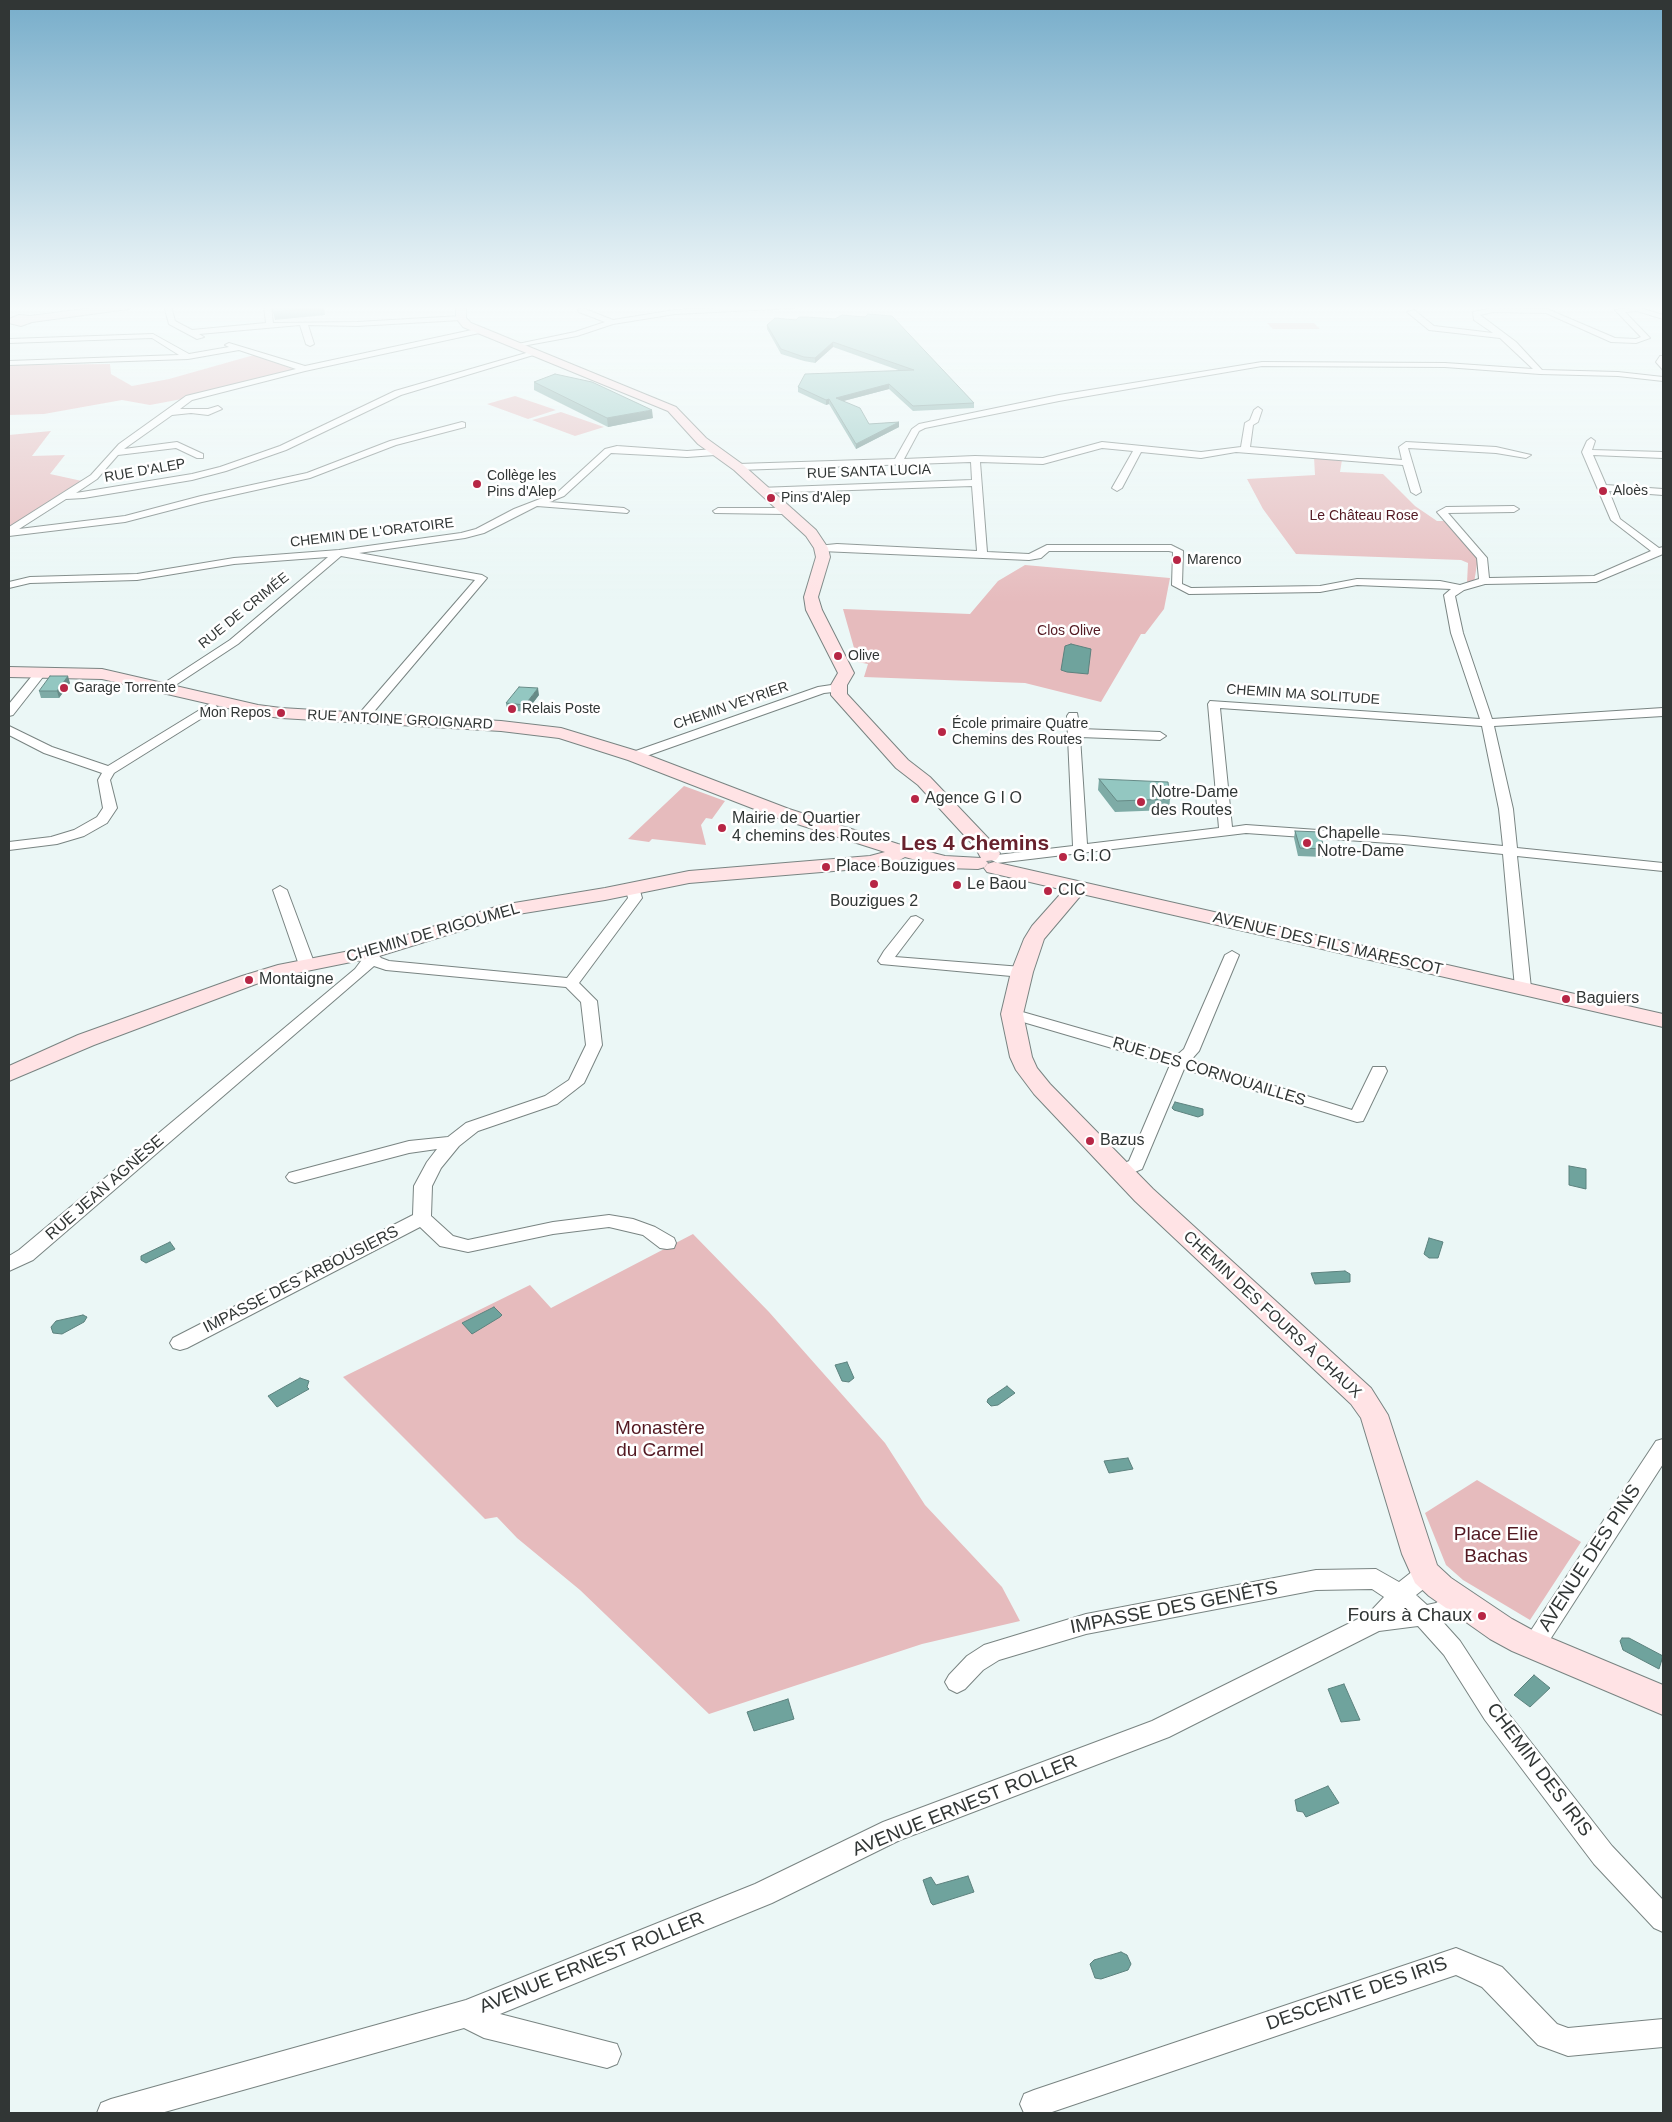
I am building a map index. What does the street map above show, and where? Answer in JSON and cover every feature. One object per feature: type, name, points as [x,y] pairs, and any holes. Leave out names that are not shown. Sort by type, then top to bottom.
[{"type":"main road","points":[[663,405],[672,409],[715,452],[738,467],[811,533],[821,548],[823,557],[810,597],[814,610],[846,673],[838,688],[839,695],[902,764],[924,781],[982,843],[990,853],[990,861],[945,862],[902,851]]},
{"type":"main road","name":"RUE ANTOINE GROIGNARD","points":[[9,672],[102,674],[258,710],[534,729],[561,733],[634,756],[782,812],[902,851]]},
{"type":"main road","name":"CHEMIN DE RIGOUMEL","points":[[9,1074],[86,1040],[241,983],[307,965],[369,953],[509,909],[605,894],[632,887],[689,877],[853,864],[889,858],[902,851]]},
{"type":"main road","name":"AVENUE DES FILS MARESCOT","points":[[990,861],[1077,887],[1663,1020]]},
{"type":"main road","name":"CHEMIN DES FOURS À CHAUX","points":[[1077,887],[1038,933],[1022,972],[1012,1014],[1020,1057],[1027,1070],[1042,1089],[1120,1172],[1361,1396],[1374,1415],[1417,1554],[1426,1574],[1458,1600],[1501,1629],[1663,1700]]},
{"type":"street","points":[[9,532],[94,477],[122,446],[180,405]]},
{"type":"street","name":"RUE D'ALEP","points":[[66,496],[84,495],[192,477],[223,469],[283,448],[375,405]]},
{"type":"street","points":[[899,460],[916,429],[922,426],[1025,405]]},
{"type":"street","points":[[171,412],[191,410],[208,412],[218,409]]},
{"type":"street","points":[[1245,450],[1249,424],[1254,422],[1258,410]]},
{"type":"street","points":[[9,532],[125,519],[201,499],[310,475],[393,442],[462,426]]},
{"type":"street","points":[[1591,440],[1587,452],[1616,520],[1660,551]]},
{"type":"street","points":[[116,453],[191,443]]},
{"type":"street","points":[[1416,492],[1403,447],[1412,443],[1496,450],[1526,455]]},
{"type":"street","points":[[177,445],[200,456]]},
{"type":"street","points":[[738,467],[899,460],[976,459],[1043,461],[1102,445],[1201,455],[1230,449],[1407,463]]},
{"type":"street","name":"CHEMIN DE L'ORATOIRE","points":[[9,585],[30,580],[137,577],[234,561],[339,553],[461,536],[480,531],[517,511],[561,494],[608,451],[617,449],[687,454],[715,452]]},
{"type":"street","points":[[1117,488],[1138,449]]},
{"type":"street","points":[[1587,452],[1663,456]]},
{"type":"street","points":[[976,459],[982,554]]},
{"type":"street","name":"RUE SANTA LUCIA","points":[[762,490],[977,483]]},
{"type":"street","points":[[1601,488],[1663,492]]},
{"type":"street","points":[[535,504],[624,511]]},
{"type":"street","points":[[1484,581],[1482,558],[1442,512],[1446,510],[1514,509]]},
{"type":"street","points":[[718,511],[785,511]]},
{"type":"street","points":[[821,548],[837,547],[1029,557],[1037,556],[1047,548],[1171,548],[1178,551],[1177,585],[1189,591],[1320,589],[1356,582],[1440,584],[1460,588]]},
{"type":"street","points":[[1523,988],[1506,808],[1487,723],[1469,664],[1457,633],[1448,595],[1460,588],[1484,581],[1585,581],[1596,579],[1660,551]]},
{"type":"street","points":[[339,553],[482,578],[362,718]]},
{"type":"street","name":"RUE DE CRIMÉE","points":[[166,688],[234,642],[339,553]]},
{"type":"street","points":[[10,708],[40,673]]},
{"type":"street","name":"CHEMIN VEYRIER","points":[[634,756],[822,690],[838,688]]},
{"type":"street","name":"CHEMIN MA SOLITUDE","points":[[1226,830],[1214,704],[1487,723]]},
{"type":"street","points":[[9,846],[52,841],[79,833],[102,820],[110,808],[104,780],[109,771],[211,707]]},
{"type":"street","points":[[1487,723],[1663,712]]},
{"type":"street","points":[[1072,716],[1080,848]]},
{"type":"street","points":[[9,730],[48,750],[109,771]]},
{"type":"street","points":[[1074,733],[1160,736]]},
{"type":"street","points":[[990,861],[1080,848],[1246,829],[1394,840],[1663,867]]},
{"type":"street","points":[[571,983],[635,898],[632,887]]},
{"type":"street","points":[[280,890],[307,965]]},
{"type":"street","points":[[916,920],[889,954],[886,961],[892,963],[1022,972]]},
{"type":"street","points":[[369,953],[376,961],[386,965],[571,983],[589,1002],[594,1045],[576,1083],[552,1100],[472,1127],[453,1142],[433,1166],[424,1186],[422,1218],[447,1241],[468,1246],[553,1228],[609,1222],[633,1225],[649,1231],[666,1243]]},
{"type":"street","name":"RUE JEAN AGNÈSE","points":[[9,1264],[26,1255],[360,972],[369,962],[369,953]]},
{"type":"street","points":[[1120,1172],[1136,1165],[1179,1062],[1192,1050],[1232,955]]},
{"type":"street","name":"RUE DES CORNOUAILLES","points":[[1012,1014],[1179,1062],[1357,1117],[1379,1071]]},
{"type":"street","points":[[295,1177],[409,1148],[453,1142]]},
{"type":"street","name":"IMPASSE DES ARBOUSIERS","points":[[180,1343],[422,1218]]},
{"type":"street","name":"AVENUE DES PINS","points":[[1534,1645],[1540,1633],[1663,1447]]},
{"type":"street","name":"AVENUE ERNEST ROLLER","points":[[1376,1621],[1400,1595],[1426,1574]]},
{"type":"street","name":"IMPASSE DES GENÊTS","points":[[957,1682],[975,1663],[992,1652],[1086,1624],[1316,1580],[1376,1579],[1400,1595]]},
{"type":"street","points":[[1400,1595],[1423,1616]]},
{"type":"street","name":"AVENUE ERNEST ROLLER","points":[[111,2113],[466,2014],[763,1894],[892,1831],[1160,1729],[1376,1621],[1423,1616],[1442,1611],[1458,1600]]},
{"type":"street","name":"CHEMIN DES IRIS","points":[[1423,1616],[1452,1648],[1493,1712],[1604,1856],[1663,1918]]},
{"type":"street","name":"DESCENTE DES IRIS","points":[[1034,2104],[1456,1961],[1492,1977],[1548,2035],[1568,2042],[1663,2033]]},
{"type":"street","name":"AVENUE ERNEST ROLLER","points":[[466,2014],[484,2024],[607,2054]]},
{"type":"green space","points":[[9,405],[94,405],[44,414],[9,415]]},
{"type":"green space","points":[[490,405],[541,405],[556,410],[528,419]]},
{"type":"green space","points":[[561,412],[604,427],[575,436],[532,420]]},
{"type":"green space","points":[[51,431],[32,456],[65,455],[50,474],[82,481],[9,527],[9,435]]},
{"type":"green space","name":"Le Château Rose","points":[[1314,457],[1342,460],[1340,472],[1383,474],[1415,506],[1437,521],[1446,521],[1478,558],[1474,583],[1467,583],[1468,563],[1461,560],[1296,554],[1263,509],[1247,479],[1315,475]]},
{"type":"green space","name":"Clos Olive","points":[[1025,565],[1170,578],[1164,609],[1145,634],[1141,634],[1101,702],[1025,683],[864,677],[868,664],[858,662],[843,609],[970,614],[998,581]]},
{"type":"green space","points":[[684,786],[725,801],[712,819],[706,818],[701,825],[706,845],[652,839],[649,842],[628,839]]},
{"type":"green space","name":"Monastère du Carmel","points":[[693,1234],[769,1312],[885,1443],[925,1505],[1002,1587],[1020,1621],[922,1644],[709,1714],[580,1590],[517,1538],[497,1517],[485,1519],[343,1377],[530,1285],[551,1308]]},
{"type":"green space","name":"Place Elie Bachas","points":[[1477,1480],[1581,1542],[1530,1620],[1463,1580],[1446,1565],[1425,1513]]},
{"type":"water","points":[[1071,644],[1091,649],[1088,674],[1061,670],[1065,646]]},
{"type":"water","points":[[1175,1102],[1203,1109],[1203,1115],[1198,1117],[1174,1110],[1172,1108]]},
{"type":"water","points":[[1569,1166],[1586,1169],[1586,1189],[1569,1185]]},
{"type":"water","points":[[1429,1238],[1443,1242],[1438,1258],[1429,1258],[1424,1254]]},
{"type":"water","points":[[170,1242],[175,1249],[146,1263],[141,1260],[141,1256]]},
{"type":"water","points":[[1345,1271],[1350,1274],[1350,1282],[1315,1284],[1311,1273]]},
{"type":"water","points":[[494,1307],[502,1315],[472,1334],[462,1323]]},
{"type":"water","points":[[83,1315],[87,1317],[84,1322],[62,1334],[53,1333],[51,1327],[56,1321]]},
{"type":"water","points":[[847,1362],[854,1378],[849,1382],[842,1381],[835,1365]]},
{"type":"water","points":[[300,1378],[309,1381],[307,1387],[309,1389],[277,1407],[268,1396]]},
{"type":"water","points":[[1007,1386],[1015,1393],[998,1405],[991,1406],[987,1402],[988,1399]]},
{"type":"water","points":[[1128,1458],[1133,1469],[1109,1473],[1104,1461]]},
{"type":"water","points":[[1622,1638],[1629,1638],[1663,1656],[1659,1669],[1623,1650],[1620,1641]]},
{"type":"water","points":[[1534,1675],[1550,1688],[1530,1707],[1514,1695]]},
{"type":"water","points":[[1344,1684],[1360,1720],[1341,1722],[1328,1689]]},
{"type":"water","points":[[788,1699],[794,1719],[754,1731],[747,1712]]},
{"type":"water","points":[[1328,1786],[1339,1803],[1306,1817],[1303,1812],[1297,1811],[1295,1800]]},
{"type":"water","points":[[968,1876],[974,1892],[933,1905],[931,1903],[923,1880],[931,1877],[936,1885]]},
{"type":"water","points":[[1121,1952],[1127,1955],[1131,1964],[1128,1970],[1101,1979],[1095,1978],[1090,1964],[1094,1960]]},
{"type":"building","points":[[581,405],[641,405],[652,410],[607,418]]},
{"type":"building","points":[[833,405],[853,405],[860,408],[869,424],[899,422],[856,444]]},
{"type":"building","points":[[50,676],[68,676],[57,691],[39,691]]},
{"type":"building","points":[[519,687],[538,688],[525,705],[506,703]]},
{"type":"building","points":[[1099,779],[1168,782],[1170,799],[1117,801]]},
{"type":"building","points":[[1295,831],[1320,832],[1324,849],[1300,848]]},
{"type":"place","name":"Collège les Pins d'Alep","points":[[477,484]]},
{"type":"place","name":"Aloès","points":[[1603,491]]},
{"type":"place","name":"Pins d'Alep","points":[[771,498]]},
{"type":"place","name":"Marenco","points":[[1177,560]]},
{"type":"place","name":"Olive","points":[[838,656]]},
{"type":"place","name":"Garage Torrente","points":[[64,688]]},
{"type":"place","name":"Relais Poste","points":[[512,709]]},
{"type":"place","name":"Mon Repos","points":[[281,713]]},
{"type":"place","name":"École primaire Quatre Chemins des Routes","points":[[942,732]]},
{"type":"place","name":"Agence G I O","points":[[915,799]]},
{"type":"place","name":"Notre-Dame des Routes","points":[[1141,802]]},
{"type":"place","name":"Mairie de Quartier 4 chemins des Routes","points":[[722,828]]},
{"type":"place","name":"Chapelle Notre-Dame","points":[[1307,843]]},
{"type":"place","name":"G.I.O","points":[[1063,857]]},
{"type":"place","name":"Place Bouzigues","points":[[826,867]]},
{"type":"place","name":"Bouzigues 2","points":[[874,884]]},
{"type":"place","name":"Le Baou","points":[[957,885]]},
{"type":"place","name":"CIC","points":[[1048,891]]},
{"type":"place","name":"Montaigne","points":[[249,980]]},
{"type":"place","name":"Baguiers","points":[[1566,999]]},
{"type":"place","name":"Bazus","points":[[1090,1141]]},
{"type":"place","name":"Fours à Chaux","points":[[1482,1616]]},
{"type":"district","name":"Les 4 Chemins","points":[[975,844]]}]
